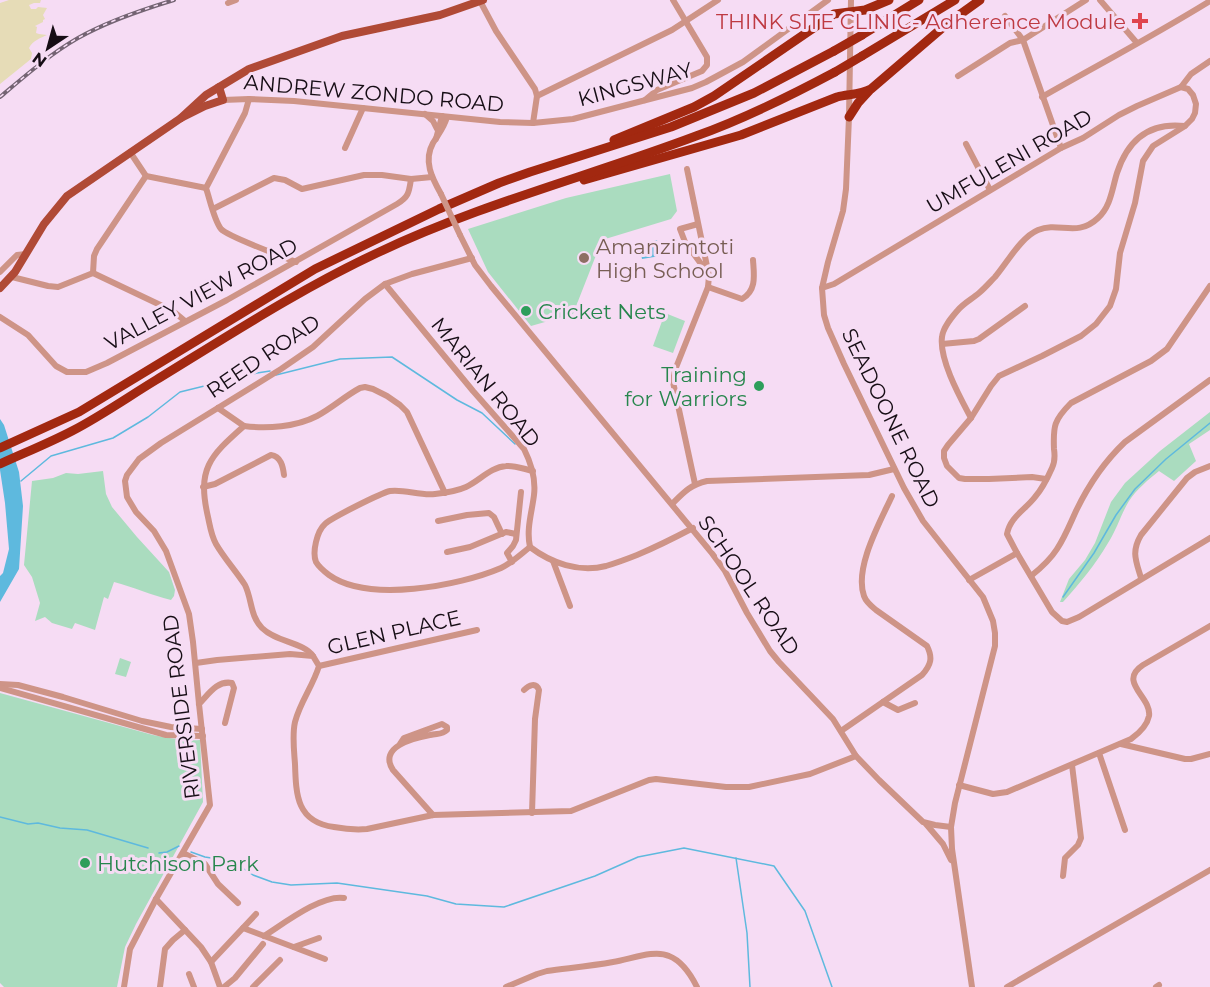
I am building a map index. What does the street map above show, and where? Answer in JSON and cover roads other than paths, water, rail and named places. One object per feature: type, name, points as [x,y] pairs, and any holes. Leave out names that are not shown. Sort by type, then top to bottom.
[{"type":"highway","points":[[603,148],[616,139],[706,101],[834,14],[865,9],[889,0]]},
{"type":"highway","points":[[0,448],[79,412],[315,269],[439,209],[499,183],[671,127],[717,109],[792,74],[919,0]]},
{"type":"highway","points":[[0,464],[88,422],[261,316],[378,252],[532,192],[734,122],[836,72],[955,0]]},
{"type":"highway","points":[[849,117],[871,89],[948,23],[980,0]]},
{"type":"highway","points":[[532,192],[545,191],[741,135],[813,106],[871,89]]},
{"type":"main road","points":[[181,118],[200,100],[249,69],[335,38],[440,15],[481,0]]},
{"type":"main road","points":[[219,87],[223,100]]},
{"type":"main road","name":"ANDREW ZONDO ROAD","points":[[0,288],[12,276],[51,214],[67,196],[181,118],[223,100]]},
{"type":"street","points":[[228,3],[236,0]]},
{"type":"street","points":[[481,0],[496,31],[537,96],[533,123]]},
{"type":"street","points":[[644,101],[657,90],[702,71],[707,65],[707,57],[673,0]]},
{"type":"street","points":[[537,96],[672,30],[718,0]]},
{"type":"street","name":"KINGSWAY","points":[[533,123],[573,119],[706,82],[742,62],[828,0]]},
{"type":"street","name":"SEADOONE ROAD","points":[[850,0],[851,42],[845,199],[822,288],[822,304],[828,328],[894,469],[923,521],[983,597],[993,621],[995,633],[995,646],[959,785],[951,827]]},
{"type":"street","points":[[958,76],[1010,43],[1023,40],[1086,0]]},
{"type":"street","points":[[1100,0],[1137,43]]},
{"type":"street","points":[[1042,97],[1177,22],[1210,1]]},
{"type":"street","points":[[1005,16],[1023,40],[1061,148]]},
{"type":"street","name":"UMFULENI ROAD","points":[[822,288],[834,284],[1119,115],[1181,87],[1191,74],[1210,61]]},
{"type":"street","points":[[1046,479],[1032,477],[959,478],[947,466],[944,451],[971,418],[999,376],[1080,336],[1096,324],[1110,306],[1116,289],[1120,253],[1135,202],[1143,161],[1153,146],[1185,126],[1195,113],[1196,104],[1193,95],[1188,89],[1181,87]]},
{"type":"street","points":[[249,99],[245,113],[206,188],[220,227],[224,232],[296,262]]},
{"type":"street","name":"ANDREW ZONDO ROAD","points":[[223,100],[294,101],[500,122],[533,123]]},
{"type":"street","points":[[345,148],[363,108]]},
{"type":"street","points":[[425,114],[440,129],[461,118]]},
{"type":"street","name":"SCHOOL ROAD","points":[[445,116],[432,146],[428,160],[429,168],[475,265],[693,528],[725,571],[770,651],[833,719],[856,756],[943,844],[954,866]]},
{"type":"street","points":[[971,418],[951,375],[942,344],[944,331],[952,318],[966,302],[992,281],[1031,233],[1050,227],[1077,229],[1096,220],[1104,212],[1109,202],[1117,173],[1126,153],[1138,138],[1150,129],[1164,125],[1185,126]]},
{"type":"street","points":[[966,144],[990,190]]},
{"type":"street","points":[[130,152],[146,176],[206,188]]},
{"type":"street","points":[[687,169],[709,276],[708,287],[673,375],[673,382],[695,484]]},
{"type":"street","points":[[213,209],[274,178],[285,180],[299,189],[364,175],[411,179],[432,177]]},
{"type":"street","points":[[93,273],[94,256],[97,249],[146,176]]},
{"type":"street","name":"VALLEY VIEW ROAD","points":[[0,317],[28,335],[56,366],[67,372],[86,372],[217,305],[404,200],[408,195],[411,179]]},
{"type":"street","points":[[698,224],[680,229],[685,242],[709,276]]},
{"type":"street","points":[[0,272],[18,255],[26,254]]},
{"type":"street","name":"REED ROAD","points":[[139,459],[313,347],[364,299],[385,284],[404,276],[472,258]]},
{"type":"street","points":[[708,287],[742,299],[745,298],[753,289],[753,260]]},
{"type":"street","points":[[12,276],[58,287],[93,273],[173,311],[185,321]]},
{"type":"street","name":"MARIAN ROAD","points":[[385,284],[473,391],[516,439],[528,458],[534,479],[528,533],[530,547]]},
{"type":"street","points":[[1210,286],[1167,349],[1150,361],[1071,403],[1061,413],[1054,432],[1054,461],[1046,479],[1035,497],[1011,522],[1007,534],[1052,612],[1062,621],[1067,622],[1210,538]]},
{"type":"street","points":[[942,344],[979,339],[1025,306]]},
{"type":"street","points":[[1031,576],[1059,546],[1082,499],[1116,450],[1210,380]]},
{"type":"street","points":[[218,408],[244,426],[264,427],[302,422],[318,415],[360,388],[373,389],[395,401],[407,412],[445,493]]},
{"type":"street","points":[[244,426],[228,440],[206,471],[203,487],[206,509],[213,539],[246,587],[257,622],[279,639],[308,650],[319,666],[298,712],[293,731],[297,794],[301,806],[314,821],[322,825],[357,830],[432,815],[571,811],[649,780],[749,787],[810,774],[856,756]]},
{"type":"street","points":[[203,487],[216,484],[271,455],[279,459],[284,476]]},
{"type":"street","name":"RIVERSIDE ROAD","points":[[124,987],[130,949],[210,805],[189,614],[166,551],[154,531],[136,512],[125,489],[126,475],[139,459]]},
{"type":"street","points":[[532,471],[505,466],[497,468],[466,487],[431,495],[390,491],[325,524],[317,538],[316,562],[328,574],[342,582],[387,590],[437,585],[469,578],[512,562],[530,547],[552,561],[576,567],[603,567],[653,548],[693,528]]},
{"type":"street","points":[[1141,578],[1134,557],[1136,543],[1187,478],[1210,466]]},
{"type":"street","points":[[672,504],[688,488],[707,481],[869,475],[894,469]]},
{"type":"street","points":[[512,562],[507,553],[515,543],[521,492]]},
{"type":"street","points":[[841,731],[922,675],[931,661],[927,646],[876,610],[864,597],[862,573],[870,546],[892,496]]},
{"type":"street","points":[[438,521],[489,513],[502,534]]},
{"type":"street","points":[[447,552],[470,547],[506,532],[516,534]]},
{"type":"street","points":[[969,580],[1017,553]]},
{"type":"street","points":[[552,561],[570,606]]},
{"type":"street","points":[[959,785],[1000,794],[1131,739],[1146,724],[1149,712],[1134,684],[1138,668],[1210,626]]},
{"type":"street","name":"GLEN PLACE","points":[[319,666],[477,630]]},
{"type":"street","points":[[196,663],[290,654],[314,656]]},
{"type":"street","points":[[199,704],[220,684],[232,683],[234,688],[225,723]]},
{"type":"street","points":[[524,690],[533,685],[539,690],[535,719],[532,813]]},
{"type":"street","points":[[0,686],[18,686],[142,721],[202,733]]},
{"type":"street","points":[[0,686],[166,735],[202,733]]},
{"type":"street","points":[[883,702],[898,710],[915,703]]},
{"type":"street","points":[[184,728],[201,720]]},
{"type":"street","points":[[400,744],[431,734],[444,733],[447,727],[442,724],[404,738],[391,752],[389,758],[390,765],[432,815]]},
{"type":"street","points":[[1121,744],[1185,759],[1210,754]]},
{"type":"street","points":[[1099,753],[1125,830]]},
{"type":"street","points":[[1063,876],[1066,856],[1078,845],[1081,838],[1072,765]]},
{"type":"street","points":[[923,822],[951,827],[954,866],[972,987]]},
{"type":"street","points":[[183,853],[205,864],[218,884],[238,903]]},
{"type":"street","points":[[1007,987],[1208,872],[1210,881]]},
{"type":"street","points":[[264,936],[312,907],[333,898],[344,898]]},
{"type":"street","points":[[156,899],[201,947],[211,962],[222,987],[235,978],[262,944]]},
{"type":"street","points":[[211,962],[256,914]]},
{"type":"street","points":[[243,928],[325,959]]},
{"type":"street","points":[[159,987],[165,948],[185,930]]},
{"type":"street","points":[[293,947],[319,938]]},
{"type":"street","points":[[506,987],[548,971],[653,954],[670,956],[692,977],[697,987]]},
{"type":"street","points":[[253,987],[280,960]]},
{"type":"street","points":[[189,974],[194,987]]},
{"type":"water","points":[[657,240],[660,256],[642,259],[639,244]]},
{"type":"water","points":[[0,419],[19,472],[23,506],[19,569],[0,602],[0,576],[3,573],[9,549],[0,470]]},
{"type":"waterway","points":[[276,375],[340,359],[392,357],[457,400],[482,413],[515,444]]},
{"type":"waterway","points":[[21,481],[51,456],[113,438],[148,417],[180,392],[270,371]]},
{"type":"waterway","points":[[1063,597],[1135,489],[1166,459],[1210,423]]},
{"type":"waterway","points":[[0,817],[28,824],[38,823],[60,828],[87,830],[148,848]]},
{"type":"waterway","points":[[159,853],[179,846]]},
{"type":"waterway","points":[[191,852],[224,860],[272,882],[291,885],[337,883],[427,896],[456,904],[504,907],[595,876],[638,857],[684,848],[774,866],[805,911],[832,987]]},
{"type":"waterway","points":[[736,858],[747,933],[750,987]]},
{"type":"railway","points":[[0,97],[28,73],[78,38],[125,16],[174,0]]},
{"type":"place","name":"THINK SITE CLINIC- Adherence Module","points":[[1140,21]]},
{"type":"place","name":"Amanzimtoti High School","points":[[584,258]]},
{"type":"place","name":"Cricket Nets","points":[[526,311]]},
{"type":"place","name":"Training for Warriors","points":[[759,386]]},
{"type":"place","name":"Hutchison Park","points":[[85,863]]}]
